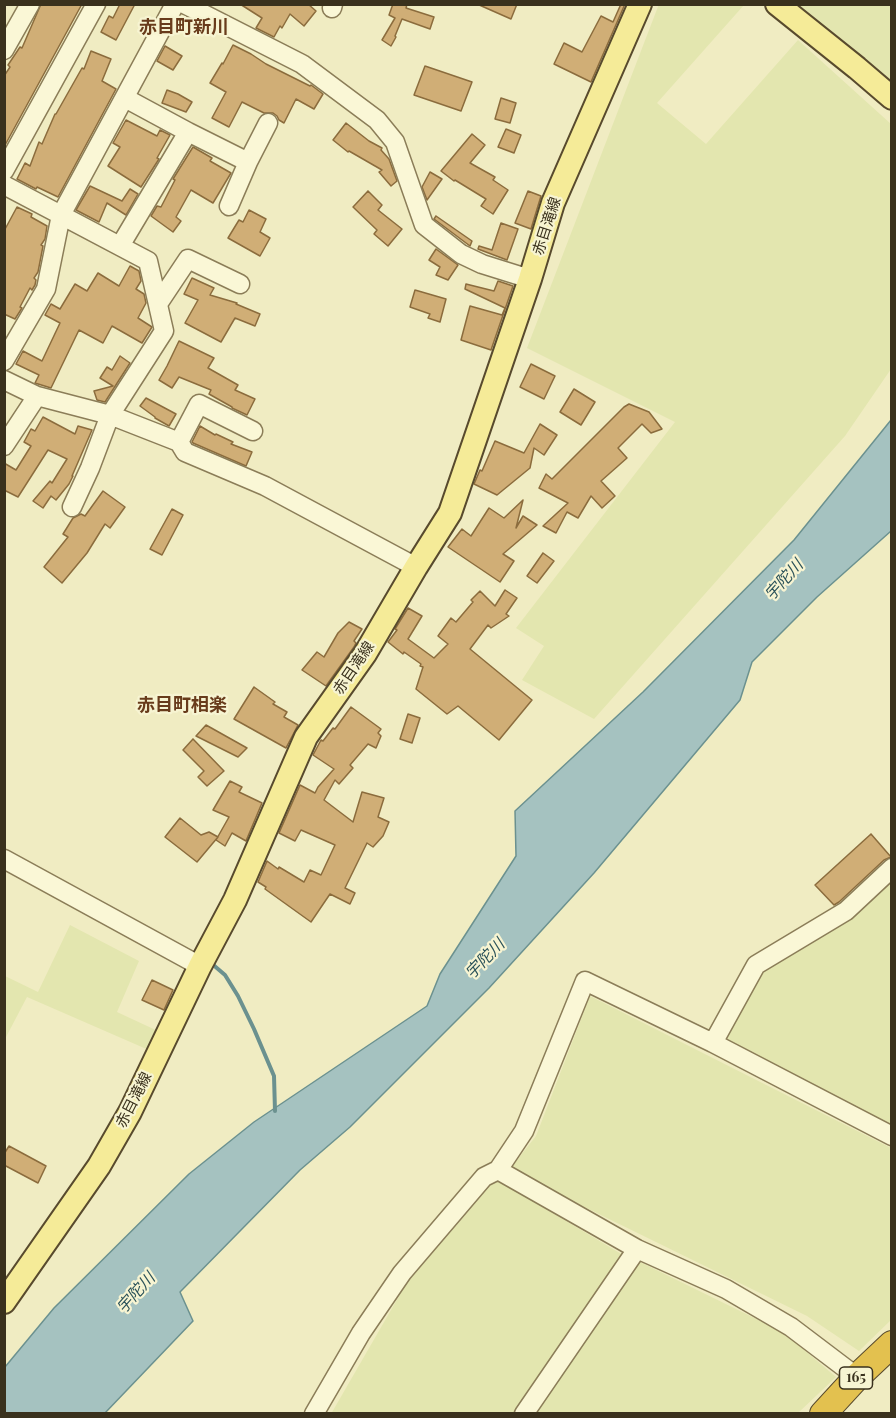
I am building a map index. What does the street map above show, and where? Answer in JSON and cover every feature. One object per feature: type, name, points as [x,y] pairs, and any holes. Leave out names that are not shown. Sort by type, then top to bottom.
[{"type":"highway","name":"165","points":[[823,1413],[891,1344]]},
{"type":"main road","name":"赤目滝線","points":[[4,1302],[99,1166],[130,1112],[203,960],[235,900],[306,737],[365,654],[450,513],[530,279],[553,203],[640,4]]},
{"type":"main road","points":[[777,4],[891,98]]},
{"type":"street","points":[[4,50],[30,4]]},
{"type":"street","points":[[4,171],[96,4]]},
{"type":"street","points":[[4,362],[46,289],[61,215],[175,4]]},
{"type":"street","points":[[184,4],[302,64],[377,120],[395,142],[424,225],[461,254],[482,264],[530,279]]},
{"type":"street","points":[[125,98],[248,162]]},
{"type":"street","points":[[229,206],[268,123]]},
{"type":"street","points":[[120,246],[188,132]]},
{"type":"street","points":[[4,184],[148,261],[164,331],[110,415],[72,507]]},
{"type":"street","points":[[158,304],[188,259],[240,284]]},
{"type":"street","points":[[4,380],[37,396],[110,415],[179,442],[185,452],[265,486],[416,567]]},
{"type":"street","points":[[4,447],[37,396]]},
{"type":"street","points":[[179,442],[200,404],[253,431]]},
{"type":"street","points":[[4,859],[203,960]]},
{"type":"street","points":[[713,1043],[756,965],[846,911],[891,868]]},
{"type":"street","points":[[314,1413],[361,1333],[402,1273],[484,1177],[498,1170],[524,1131],[585,981],[713,1043],[891,1136]]},
{"type":"street","points":[[498,1170],[637,1249],[735,1294],[791,1327],[856,1377]]},
{"type":"street","points":[[524,1413],[637,1249]]},
{"type":"green space","points":[[659,4],[744,5],[657,103],[706,144],[798,40],[891,124],[891,369],[845,436],[594,719],[522,680],[544,646],[516,628],[675,422],[527,348]]},
{"type":"green space","points":[[798,5],[891,5],[891,85],[808,14]]},
{"type":"green space","points":[[891,881],[891,1125],[723,1040],[758,973],[847,920]]},
{"type":"green space","points":[[70,925],[139,961],[117,1012],[160,1032],[151,1051],[27,997],[5,1039],[5,976],[38,992]]},
{"type":"green space","points":[[590,996],[891,1148],[891,1320],[859,1351],[807,1316],[509,1170],[536,1136]]},
{"type":"green space","points":[[496,1179],[623,1255],[514,1413],[331,1414],[406,1284]]},
{"type":"green space","points":[[640,1262],[783,1332],[836,1377],[798,1413],[535,1414]]},
{"type":"water","name":"宇陀川","points":[[891,420],[891,531],[817,597],[752,662],[740,700],[594,873],[489,988],[350,1127],[300,1170],[180,1292],[193,1321],[105,1413],[5,1413],[5,1367],[54,1308],[189,1174],[254,1122],[427,1006],[440,974],[516,856],[515,811],[643,692],[794,540]]},
{"type":"building","points":[[41,4],[82,4],[4,147],[4,76],[10,67],[8,65],[20,47],[22,48]]},
{"type":"building","points":[[120,4],[135,4],[116,40],[101,32],[109,16],[113,18]]},
{"type":"building","points":[[240,4],[308,4],[316,11],[304,26],[290,14],[274,37],[256,28],[262,18]]},
{"type":"building","points":[[393,4],[407,4],[406,8],[434,17],[430,29],[402,19],[391,46],[382,40],[395,18],[389,15]]},
{"type":"building","points":[[477,4],[517,4],[511,19]]},
{"type":"building","points":[[621,4],[625,4],[591,82],[554,64],[564,43],[582,52],[601,16],[613,22]]},
{"type":"building","points":[[233,45],[266,64],[311,85],[323,94],[314,109],[296,99],[284,123],[273,113],[264,113],[242,102],[229,127],[212,118],[226,92],[210,83]]},
{"type":"building","points":[[165,46],[182,56],[173,70],[157,61]]},
{"type":"building","points":[[91,51],[111,59],[102,81],[116,89],[58,197],[17,179],[25,163],[30,166],[39,142],[42,144],[55,114],[82,68],[84,69]]},
{"type":"building","points":[[425,66],[472,82],[461,111],[414,95]]},
{"type":"building","points":[[167,90],[192,102],[186,112],[162,103]]},
{"type":"building","points":[[501,98],[516,103],[510,123],[495,119]]},
{"type":"building","points":[[126,120],[157,136],[160,130],[170,135],[157,158],[159,159],[141,187],[108,166],[120,147],[113,143]]},
{"type":"building","points":[[346,123],[382,148],[381,150],[389,159],[397,181],[391,186],[379,172],[382,170],[348,152],[333,140]]},
{"type":"building","points":[[506,129],[521,135],[514,153],[498,147]]},
{"type":"building","points":[[472,134],[485,145],[470,163],[495,177],[493,180],[508,190],[493,214],[481,206],[486,199],[441,171]]},
{"type":"building","points":[[193,147],[212,158],[210,161],[231,173],[213,203],[191,190],[176,217],[181,221],[173,232],[151,216],[157,206],[161,207],[175,180],[173,179]]},
{"type":"building","points":[[430,172],[442,179],[427,200],[422,187]]},
{"type":"building","points":[[90,186],[122,201],[130,189],[138,194],[126,215],[107,203],[99,222],[76,210]]},
{"type":"building","points":[[368,191],[382,205],[378,210],[402,229],[388,246],[374,234],[377,230],[353,207]]},
{"type":"building","points":[[528,191],[541,196],[531,229],[515,223]]},
{"type":"building","points":[[17,207],[32,214],[31,217],[47,226],[45,239],[41,245],[43,246],[38,272],[34,278],[35,285],[32,290],[30,288],[15,319],[4,314],[4,231]]},
{"type":"building","points":[[249,210],[266,219],[260,232],[270,238],[260,256],[228,238],[239,220],[243,222]]},
{"type":"building","points":[[436,216],[472,241],[470,246],[434,219]]},
{"type":"building","points":[[501,223],[518,229],[507,260],[478,249],[479,246],[492,250]]},
{"type":"building","points":[[436,249],[458,265],[448,280],[436,275],[440,267],[429,260]]},
{"type":"building","points":[[130,266],[139,271],[141,281],[136,289],[144,294],[146,303],[138,318],[152,327],[142,343],[112,326],[103,343],[79,330],[51,388],[35,383],[39,375],[16,364],[23,351],[42,361],[60,323],[45,315],[51,304],[60,309],[75,284],[87,291],[98,273],[119,286]]},
{"type":"building","points":[[192,278],[214,288],[210,295],[237,303],[260,314],[255,326],[235,318],[221,342],[185,323],[198,300],[184,294]]},
{"type":"building","points":[[498,281],[513,286],[491,350],[461,340],[470,306],[502,315],[505,308],[465,289],[466,284],[494,291]]},
{"type":"building","points":[[415,290],[446,299],[440,322],[428,318],[430,314],[410,307]]},
{"type":"building","points":[[179,341],[214,358],[208,368],[238,385],[235,390],[255,399],[247,415],[209,394],[211,390],[179,377],[172,388],[159,380]]},
{"type":"building","points":[[120,356],[130,363],[105,402],[97,400],[94,391],[113,386],[100,378],[107,367],[112,370]]},
{"type":"building","points":[[531,364],[555,376],[544,399],[520,387]]},
{"type":"building","points":[[574,389],[595,402],[581,425],[560,412]]},
{"type":"building","points":[[146,398],[176,414],[169,426],[140,406]]},
{"type":"building","points":[[629,404],[649,412],[662,429],[651,433],[642,424],[618,448],[627,458],[601,481],[615,496],[602,508],[591,496],[578,518],[567,512],[556,533],[543,526],[568,503],[539,488],[546,474],[552,479]]},
{"type":"building","points":[[43,417],[75,434],[78,426],[92,430],[69,484],[56,500],[51,496],[43,508],[33,501],[50,481],[52,483],[67,459],[48,450],[18,497],[4,490],[4,463],[16,470],[31,446],[24,442],[31,429],[35,431]]},
{"type":"building","points":[[540,424],[557,435],[544,455],[534,448],[530,468],[497,495],[474,484],[495,441],[524,453]]},
{"type":"building","points":[[200,426],[233,442],[231,444],[252,452],[246,466],[193,443]]},
{"type":"building","points":[[103,491],[125,507],[110,528],[105,524],[87,553],[62,583],[44,567],[68,537],[63,534],[73,518],[81,514],[85,516]]},
{"type":"building","points":[[523,500],[516,528],[523,516],[537,525],[503,554],[514,561],[500,582],[448,547],[462,529],[471,536],[489,508],[504,518]]},
{"type":"building","points":[[172,509],[183,515],[162,555],[150,549]]},
{"type":"building","points":[[543,553],[554,561],[537,583],[527,576]]},
{"type":"building","points":[[505,590],[517,598],[506,614],[509,616],[491,628],[488,625],[470,649],[532,700],[499,740],[458,706],[447,714],[416,689],[423,667],[388,642],[408,608],[422,616],[408,639],[434,658],[448,644],[438,636],[451,618],[456,622],[480,591],[495,606]]},
{"type":"building","points":[[349,622],[362,629],[354,641],[356,643],[354,647],[326,686],[302,670],[317,652],[324,657],[338,633]]},
{"type":"building","points":[[254,687],[275,702],[273,704],[287,712],[284,717],[298,725],[286,748],[234,719]]},
{"type":"building","points":[[351,707],[381,729],[378,733],[381,736],[376,748],[368,744],[350,765],[353,768],[339,784],[335,780],[324,800],[353,822],[362,792],[384,798],[378,817],[389,822],[383,836],[373,847],[367,843],[345,888],[355,893],[350,904],[330,894],[311,922],[258,882],[267,861],[304,882],[310,870],[321,875],[335,845],[301,830],[295,841],[279,833],[300,785],[315,793],[334,769],[313,755],[321,740],[323,741],[333,728],[335,729]]},
{"type":"building","points":[[408,714],[420,718],[412,743],[400,739]]},
{"type":"building","points":[[206,725],[247,748],[238,757],[196,736]]},
{"type":"building","points":[[193,739],[224,771],[207,786],[198,777],[204,771],[183,750]]},
{"type":"building","points":[[230,781],[242,787],[239,792],[262,803],[246,841],[232,833],[225,846],[216,840],[229,817],[213,810]]},
{"type":"building","points":[[180,818],[201,835],[209,832],[218,837],[197,862],[165,837]]},
{"type":"building","points":[[871,834],[891,857],[884,860],[834,905],[815,885]]},
{"type":"building","points":[[152,980],[173,990],[164,1010],[142,1000]]},
{"type":"building","points":[[9,1146],[46,1166],[38,1183],[4,1165],[4,1154]]},
{"type":"waterway","points":[[211,963],[225,975],[254,1029],[274,1076],[275,1111]]},
{"type":"district","name":"赤目町新川","points":[[184,27]]},
{"type":"district","name":"赤目町相楽","points":[[182,705]]}]
